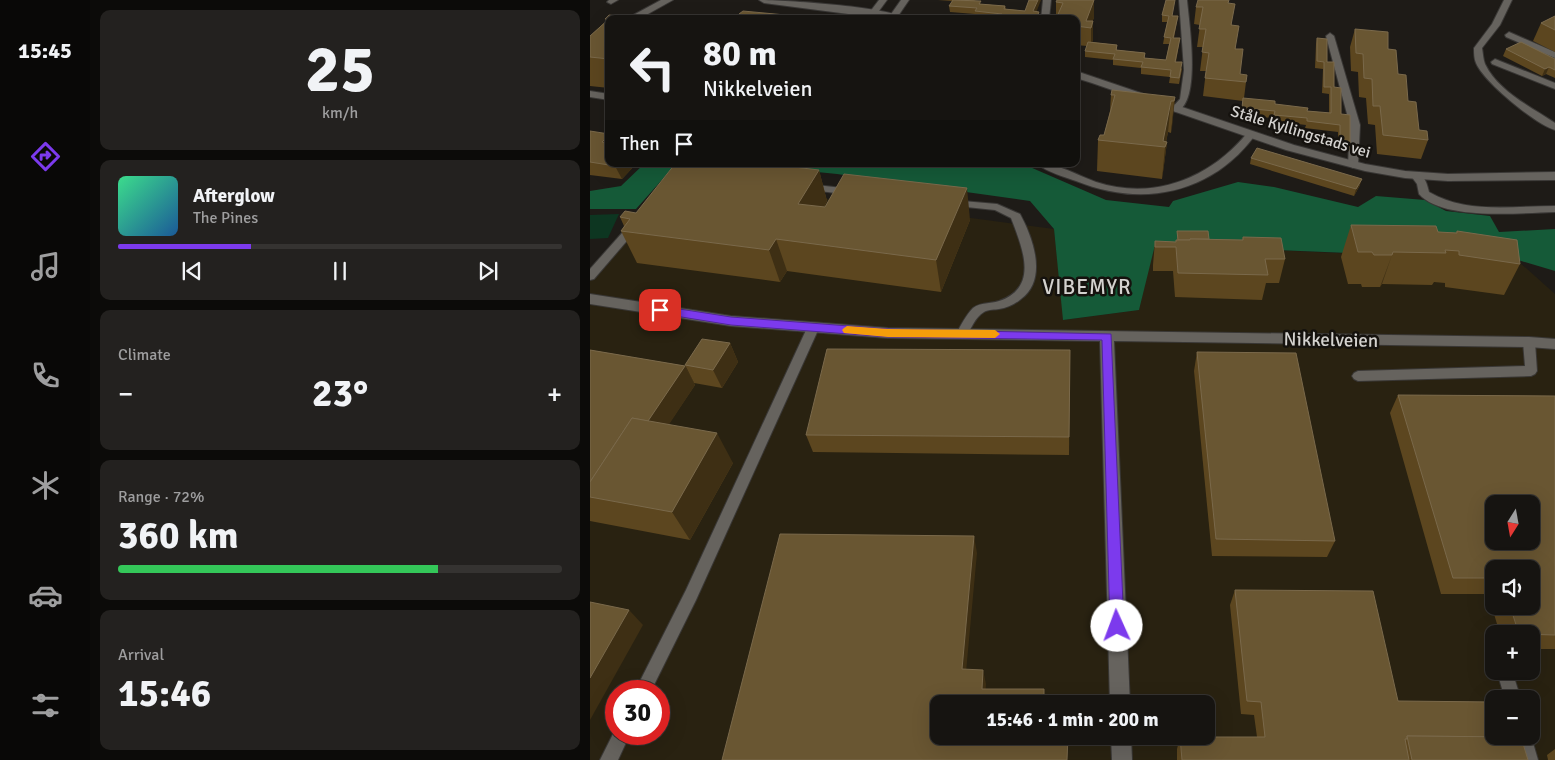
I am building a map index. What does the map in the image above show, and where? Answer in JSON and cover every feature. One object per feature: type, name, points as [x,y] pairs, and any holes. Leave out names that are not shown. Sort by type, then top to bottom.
[{"type":"street","points":[[639,15],[668,0]]},
{"type":"street","points":[[764,0],[883,15]]},
{"type":"street","name":"Ståle Kyllingstads vei","points":[[1080,75],[1251,134],[1353,165],[1416,176],[1505,179],[1555,176]]},
{"type":"street","name":"Nikkelveien","points":[[590,299],[731,321],[888,333],[1529,342],[1555,344]]},
{"type":"street","points":[[1107,336],[1120,695]]},
{"type":"street","points":[[1121,745],[1122,760]]},
{"type":"lane","points":[[873,13],[883,0]]},
{"type":"lane","points":[[898,15],[905,0]]},
{"type":"lane","points":[[1045,15],[1047,0]]},
{"type":"lane","points":[[1176,109],[1184,100],[1188,70],[1183,0]]},
{"type":"lane","points":[[1508,0],[1496,25],[1478,48],[1479,61],[1490,78],[1508,94],[1555,127]]},
{"type":"lane","points":[[1330,36],[1355,125],[1353,165]]},
{"type":"lane","points":[[1509,36],[1555,55]]},
{"type":"lane","points":[[1495,62],[1555,86]]},
{"type":"lane","points":[[590,94],[605,96]]},
{"type":"lane","points":[[1051,167],[1098,185],[1121,191],[1141,192],[1190,182],[1213,171],[1231,156],[1251,134]]},
{"type":"lane","points":[[1416,176],[1422,183],[1424,194],[1441,204],[1469,210],[1555,209]]},
{"type":"lane","points":[[797,186],[864,193]]},
{"type":"lane","points":[[939,202],[997,207],[1016,216],[1031,257],[1032,277],[1020,294],[1002,304],[980,308],[971,318],[962,334]]},
{"type":"lane","points":[[590,276],[642,216]]},
{"type":"lane","points":[[648,680],[691,595],[813,328]]},
{"type":"lane","points":[[1358,376],[1532,371],[1529,342]]},
{"type":"lane","points":[[609,760],[616,745]]},
{"type":"lane","points":[[1525,745],[1529,760]]},
{"type":"shaded area","points":[[678,179],[1054,229],[1064,320],[1139,310],[1154,245],[1518,261],[1555,294],[1555,760],[590,760],[590,267],[603,266]]},
{"type":"green space","points":[[641,167],[673,167],[636,209],[590,209],[590,191],[621,186]]},
{"type":"green space","points":[[766,167],[1030,167],[1106,200],[1169,207],[1173,201],[1238,182],[1274,187],[1358,207],[1376,196],[1425,200],[1446,211],[1490,216],[1499,232],[1555,229],[1555,271],[1518,260],[1155,245],[1139,310],[1063,320],[1054,229],[1030,201],[837,174]]},
{"type":"green space","points":[[619,214],[608,238],[590,239],[590,215]]},
{"type":"building","points":[[953,0],[981,1],[979,4],[1005,6],[1004,9],[1025,11],[1029,0],[1038,0],[1033,11],[1039,12],[1038,15],[1001,15],[975,11],[977,8],[949,6]]},
{"type":"building","points":[[1057,0],[1094,0],[1086,21],[1093,21],[1091,28],[1080,27],[1080,15],[1058,15],[1063,3],[1056,2]]},
{"type":"building","points":[[1166,0],[1175,0],[1172,16],[1178,16],[1173,38],[1180,38],[1175,62],[1182,62],[1179,78],[1170,77],[1171,70],[1141,67],[1143,62],[1113,59],[1115,54],[1085,51],[1088,42],[1117,45],[1116,50],[1145,53],[1144,58],[1166,60],[1171,38],[1164,37],[1169,16],[1162,15]]},
{"type":"building","points":[[1198,0],[1229,0],[1228,3],[1235,4],[1231,25],[1239,26],[1235,49],[1243,49],[1240,74],[1247,75],[1246,82],[1205,78],[1209,53],[1202,52],[1206,29],[1199,29],[1203,7],[1196,7]]},
{"type":"building","points":[[743,11],[785,15],[743,15],[739,14]]},
{"type":"building","points":[[1555,16],[1555,30],[1541,23]]},
{"type":"building","points":[[605,23],[605,59],[590,57],[590,36]]},
{"type":"building","points":[[1355,29],[1388,32],[1388,49],[1396,50],[1398,74],[1406,75],[1408,101],[1416,102],[1419,130],[1427,131],[1428,140],[1383,135],[1380,106],[1373,106],[1372,79],[1364,78],[1363,54],[1356,53]]},
{"type":"building","points":[[1317,38],[1327,39],[1327,62],[1334,62],[1334,87],[1341,88],[1341,114],[1350,115],[1350,144],[1340,143],[1340,125],[1307,121],[1307,118],[1274,115],[1275,111],[1242,108],[1243,98],[1275,101],[1275,104],[1308,108],[1307,111],[1331,113],[1331,87],[1324,87],[1324,62],[1317,61]]},
{"type":"building","points":[[1521,42],[1555,59],[1555,70],[1549,67],[1545,69],[1506,49]]},
{"type":"building","points":[[1112,90],[1175,97],[1174,101],[1171,101],[1163,141],[1167,142],[1165,147],[1098,140],[1100,135],[1104,135],[1115,95],[1111,95]]},
{"type":"building","points":[[590,131],[605,133],[605,139],[602,142],[605,142],[605,164],[590,162]]},
{"type":"building","points":[[1257,148],[1362,179],[1356,189],[1251,158]]},
{"type":"building","points":[[673,167],[794,167],[819,170],[798,204],[825,207],[844,174],[967,188],[936,260],[776,239],[769,250],[621,231],[630,219],[620,217],[625,211],[636,213]]},
{"type":"building","points":[[1351,225],[1436,226],[1438,232],[1457,233],[1457,231],[1517,240],[1520,264],[1459,255],[1459,251],[1445,250],[1446,253],[1393,252],[1392,255],[1374,255],[1372,252],[1358,252]]},
{"type":"building","points":[[1177,231],[1208,231],[1209,239],[1178,240]]},
{"type":"building","points":[[1243,237],[1281,238],[1285,259],[1265,259],[1268,275],[1178,273],[1176,247],[1155,247],[1155,241],[1176,242],[1176,240],[1190,239],[1243,240]]},
{"type":"building","points":[[702,339],[730,343],[713,370],[685,365]]},
{"type":"building","points":[[827,349],[1070,350],[1069,437],[806,435]]},
{"type":"building","points":[[590,350],[685,366],[648,421],[632,418],[590,482]]},
{"type":"building","points":[[1197,352],[1296,353],[1335,541],[1216,539]]},
{"type":"building","points":[[1398,395],[1555,396],[1555,635],[1540,635],[1540,625],[1516,625],[1513,615],[1540,615],[1540,560],[1485,560],[1485,578],[1453,578]]},
{"type":"building","points":[[632,418],[717,433],[672,512],[590,497],[590,482]]},
{"type":"building","points":[[780,534],[974,536],[962,669],[983,670],[982,689],[1044,689],[1044,695],[930,695],[930,745],[1068,745],[1067,760],[722,760]]},
{"type":"building","points":[[1235,590],[1373,591],[1398,701],[1485,702],[1485,737],[1407,736],[1407,739],[1405,739],[1409,760],[1182,760],[1181,745],[1215,745],[1215,737],[1265,737],[1261,702],[1247,701]]},
{"type":"building","points":[[590,602],[629,610],[590,678]]},
{"type":"building","points":[[1407,736],[1485,737],[1485,745],[1523,745],[1528,760],[1412,760]]},
{"type":"slow traffic","points":[[847,330],[888,333],[995,334]]},
{"type":"district","name":"VIBEMYR","points":[[1087,287]]},
{"type":"route","points":[[660,310],[731,321],[888,333],[1107,336],[1117,626]]}]
